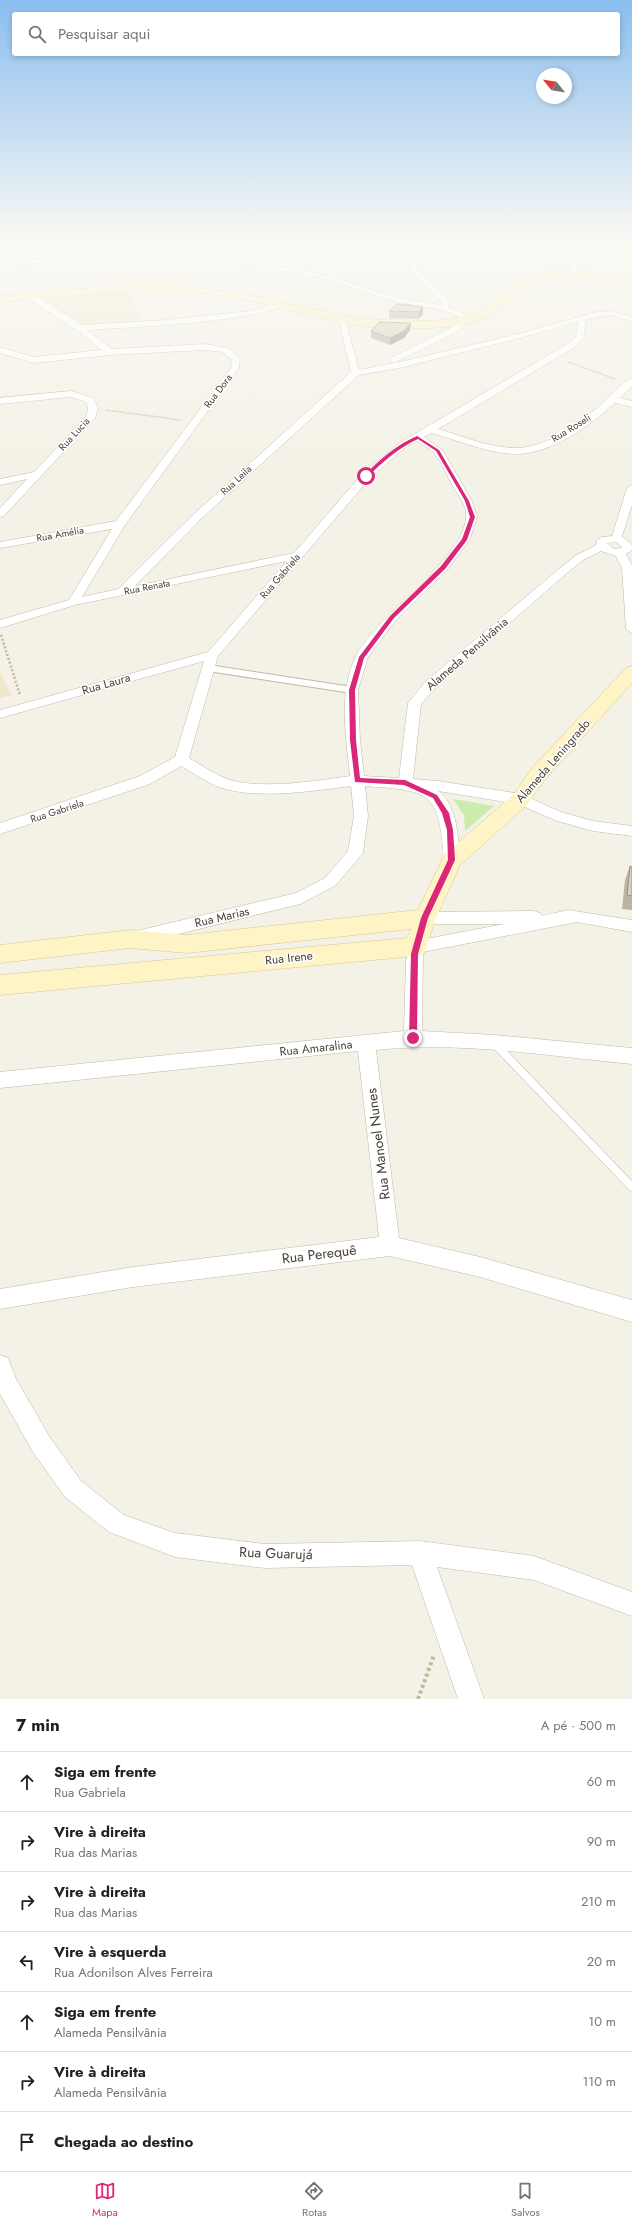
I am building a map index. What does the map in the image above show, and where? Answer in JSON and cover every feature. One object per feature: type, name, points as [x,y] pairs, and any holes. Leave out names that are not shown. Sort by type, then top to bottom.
[{"type":"main road","points":[[353,320],[396,325],[426,325],[454,320]]},
{"type":"main road","name":"Alameda Leningrado","points":[[452,860],[521,799],[540,773],[632,672]]},
{"type":"main road","points":[[416,947],[425,918],[452,860]]},
{"type":"main road","name":"Rua Irene","points":[[130,939],[160,943],[187,944],[425,918]]},
{"type":"main road","name":"Rua Marias","points":[[0,954],[130,939]]},
{"type":"main road","points":[[51,980],[52,947]]},
{"type":"main road","name":"Rua Irene","points":[[0,985],[218,966],[345,952],[416,947]]},
{"type":"street","points":[[68,320],[110,352]]},
{"type":"street","points":[[80,328],[183,320]]},
{"type":"street","points":[[341,320],[356,373],[404,364],[520,336],[574,320]]},
{"type":"street","points":[[375,370],[454,330],[465,320]]},
{"type":"street","name":"Rua Gabriela","points":[[0,829],[145,780],[181,760],[196,716],[212,655],[366,476],[391,453],[404,444],[553,357],[580,337],[582,320]]},
{"type":"street","points":[[426,325],[439,332],[440,337]]},
{"type":"street","points":[[424,345],[441,354]]},
{"type":"street","name":"Rua Dora","points":[[0,350],[34,360],[110,352],[204,347],[226,350],[232,354],[236,360],[235,368],[120,524],[73,602]]},
{"type":"street","name":"Rua Leila","points":[[122,592],[204,510],[356,373]]},
{"type":"street","name":"Rua Roseli","points":[[430,430],[453,438],[496,449],[517,451],[533,448],[564,435],[615,400],[631,383]]},
{"type":"street","name":"Rua Lucia","points":[[0,401],[71,394],[82,396],[90,400],[93,408],[90,418],[0,514]]},
{"type":"street","points":[[615,400],[632,404]]},
{"type":"street","points":[[418,437],[434,446],[444,439],[453,438]]},
{"type":"street","name":"Rua Marias","points":[[130,939],[300,898],[330,882],[355,853],[361,816],[353,740],[352,690],[362,657],[392,617],[443,568],[465,540],[472,517],[467,501],[434,446]]},
{"type":"street","points":[[0,482],[37,474]]},
{"type":"street","points":[[602,546],[606,550],[620,553],[628,547],[626,542],[616,539],[632,488]]},
{"type":"street","name":"Rua Amélia","points":[[0,545],[120,524]]},
{"type":"street","name":"Alameda Pensilvânia","points":[[405,783],[415,703],[430,685],[578,558],[602,546],[602,542],[606,539],[616,539]]},
{"type":"street","points":[[620,553],[628,568],[632,629]]},
{"type":"street","name":"Rua Renata","points":[[0,624],[73,602],[296,556]]},
{"type":"street","name":"Rua Laura","points":[[0,714],[212,655]]},
{"type":"street","points":[[181,760],[222,782],[250,788],[308,787],[357,780],[474,790],[521,799],[557,816],[593,826],[632,831]]},
{"type":"street","points":[[405,783],[435,797],[445,813],[450,830],[452,860]]},
{"type":"street","name":"Rua Irene","points":[[416,947],[577,916]]},
{"type":"street","name":"Rua Irene","points":[[425,918],[577,916],[632,926]]},
{"type":"street","points":[[413,1038],[414,962],[416,947]]},
{"type":"street","name":"Rua Amaralina","points":[[0,1080],[413,1038],[495,1043],[632,1056]]},
{"type":"street","name":"Rua Manoel Nunes","points":[[366,1042],[390,1246]]},
{"type":"street","name":"Rua Perequê","points":[[0,1299],[133,1277],[390,1246],[480,1267],[632,1311]]},
{"type":"street","name":"Rua Guarujá","points":[[0,1366],[7,1385],[41,1444],[73,1489],[117,1524],[175,1545],[265,1556],[420,1553],[534,1568],[632,1604]]},
{"type":"street","points":[[420,1553],[471,1699]]},
{"type":"lane","points":[[208,668],[352,690]]},
{"type":"lane","points":[[495,1043],[632,1187]]},
{"type":"path","points":[[553,357],[631,383]]},
{"type":"path","points":[[93,408],[195,421]]},
{"type":"path","points":[[0,631],[24,707]]},
{"type":"path","points":[[418,1699],[445,1625]]},
{"type":"shaded area","points":[[75,320],[141,320],[84,326]]},
{"type":"shaded area","points":[[0,671],[11,695],[0,698]]},
{"type":"green space","points":[[453,799],[494,806],[465,831],[464,815]]},
{"type":"building","points":[[379,322],[411,323],[404,331],[390,338],[371,331]]},
{"type":"building","points":[[630,866],[632,867],[632,896],[627,895]]},
{"type":"route","points":[[366,476],[391,453],[418,437],[434,446],[438,451],[467,501],[472,517],[465,540],[443,568],[392,617],[362,657],[352,690],[353,740],[357,780],[405,783],[435,797],[445,813],[450,830],[452,860],[425,918],[414,954],[413,1038]]}]
